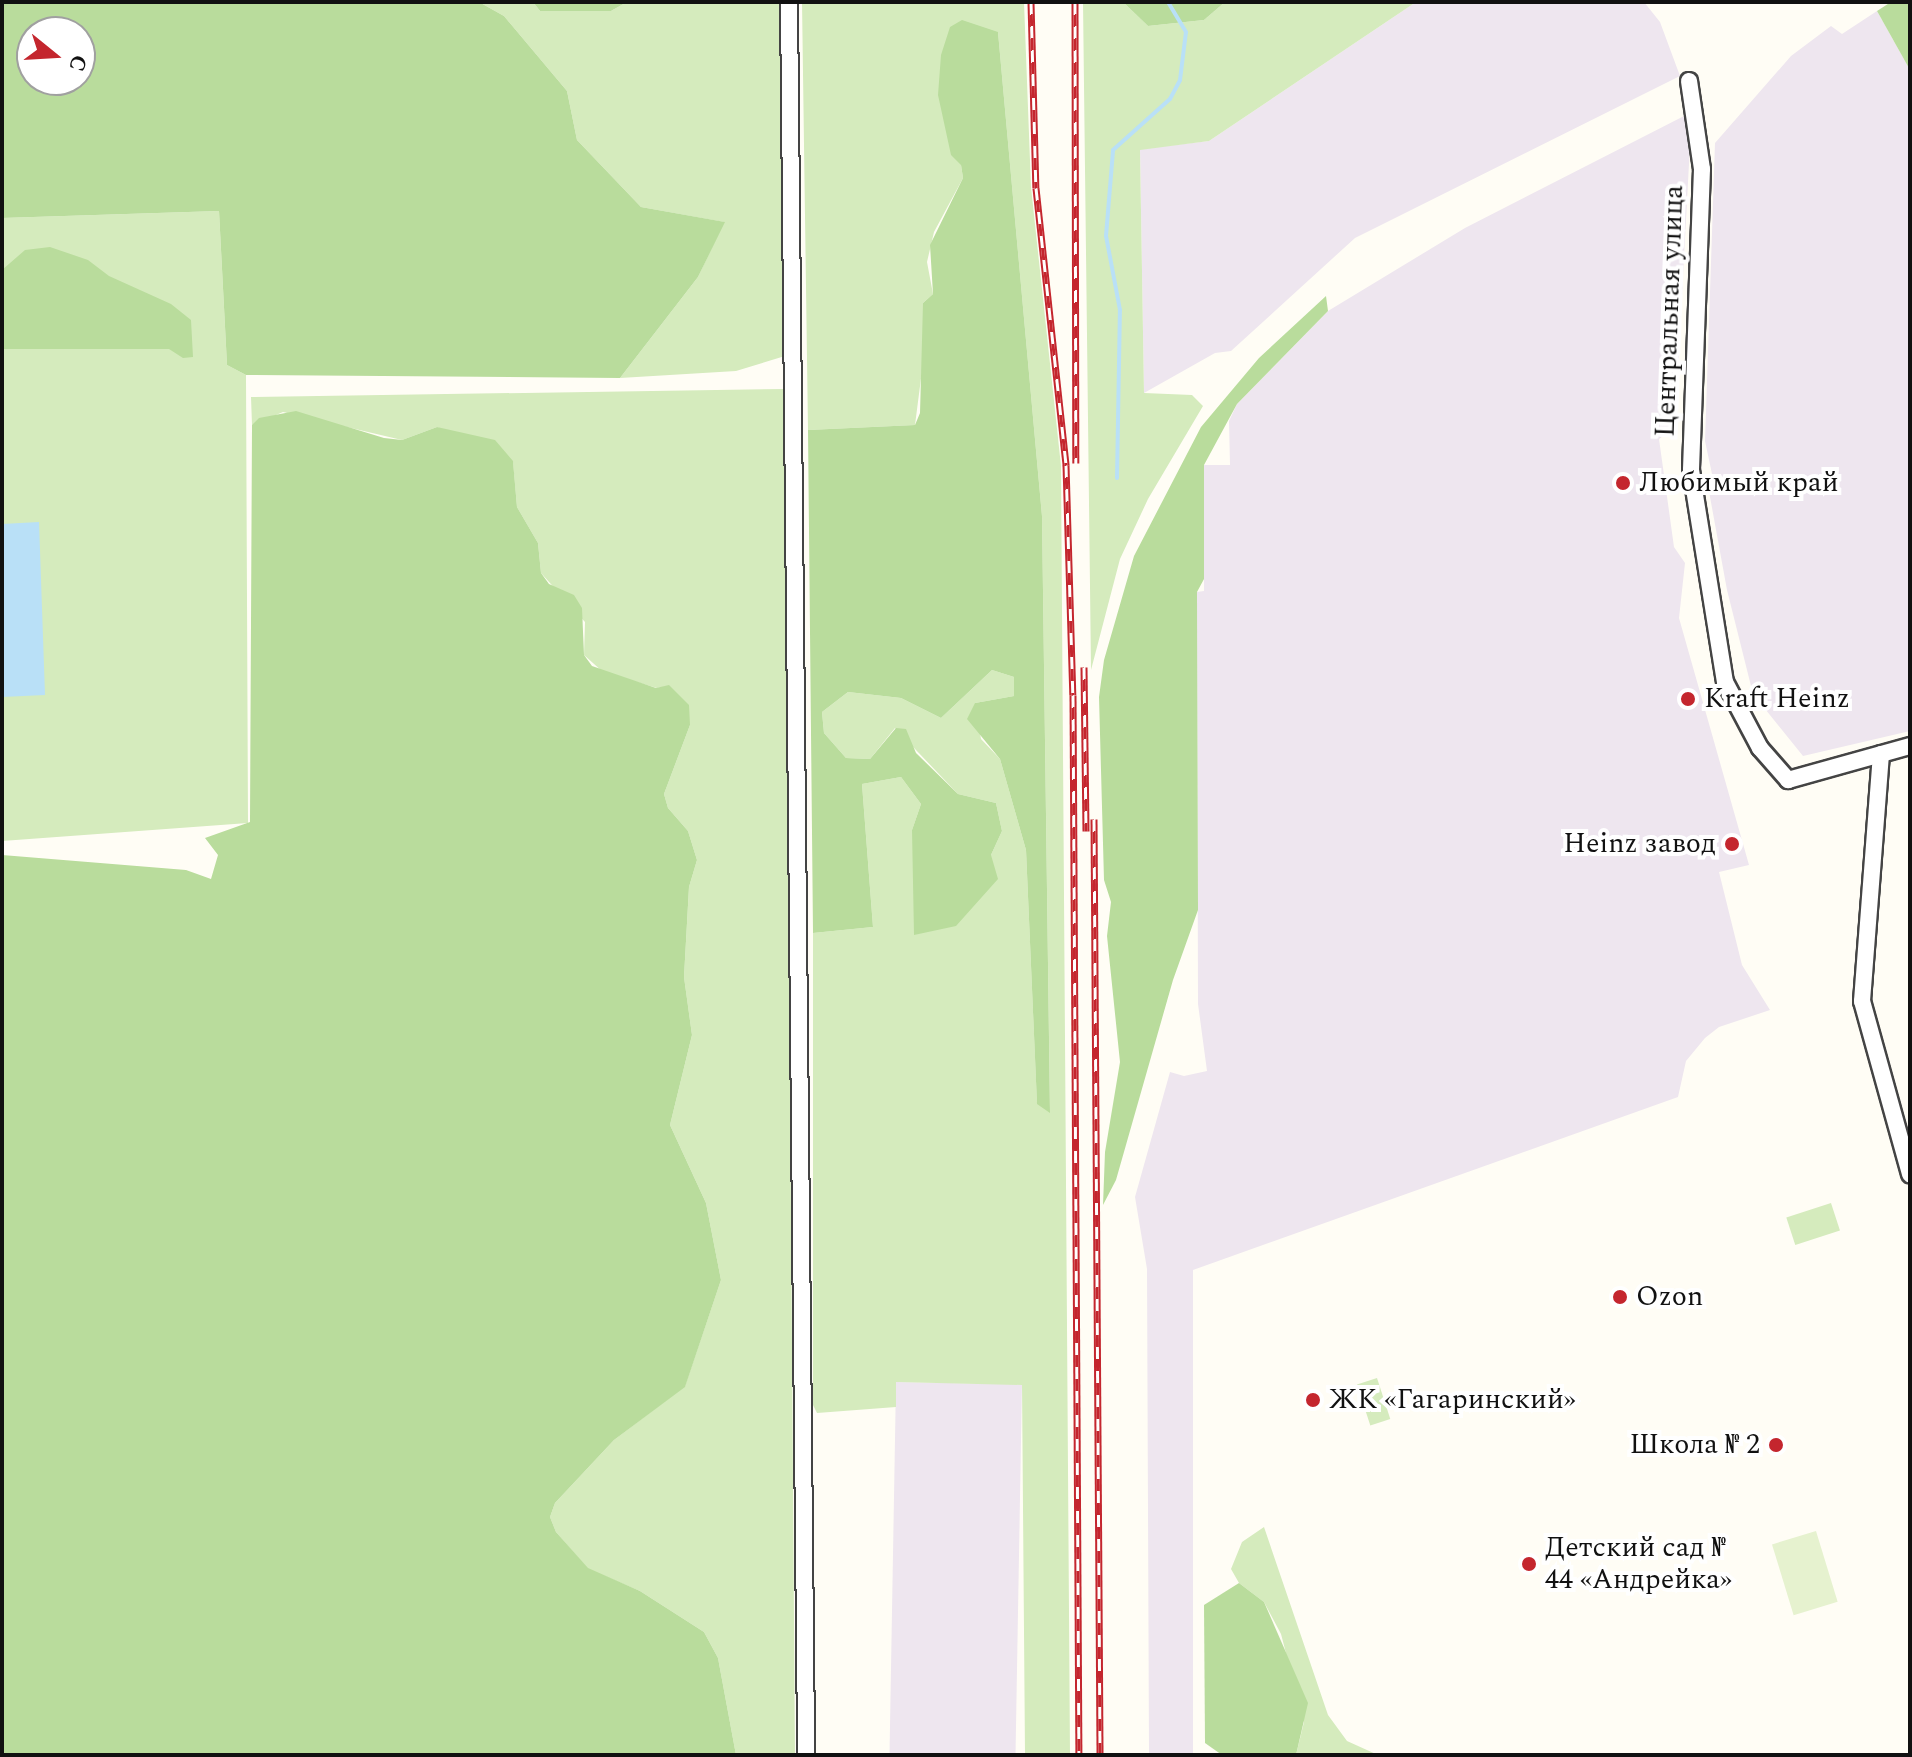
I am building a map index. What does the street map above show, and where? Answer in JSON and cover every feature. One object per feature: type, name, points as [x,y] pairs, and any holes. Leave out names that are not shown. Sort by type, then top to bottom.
[{"type":"street","points":[[789,2],[806,1755]]},
{"type":"street","name":"Центральная улица","points":[[1689,81],[1702,169],[1691,470],[1725,682],[1760,748],[1788,780],[1910,746]]},
{"type":"street","points":[[1881,754],[1862,1001],[1896,1138],[1910,1174]]},
{"type":"shaded area","points":[[1416,2],[1644,2],[1660,22],[1680,76],[1355,238],[1231,351],[1215,353],[1144,393],[1140,149],[1209,141]]},
{"type":"shaded area","points":[[1877,11],[1910,70],[1910,731],[1803,756],[1753,694],[1727,590],[1706,475],[1712,474],[1705,441],[1715,143],[1791,56],[1831,26],[1842,34]]},
{"type":"shaded area","points":[[1686,115],[1691,126],[1675,427],[1659,439],[1674,547],[1685,563],[1679,618],[1749,865],[1719,872],[1742,965],[1770,1010],[1719,1027],[1705,1038],[1686,1061],[1678,1097],[1193,1270],[1193,1755],[1149,1755],[1147,1269],[1135,1197],[1170,1072],[1184,1076],[1207,1071],[1198,1004],[1197,592],[1204,591],[1204,465],[1230,465],[1229,421],[1237,404],[1328,311],[1465,228]]},
{"type":"shaded area","points":[[896,1382],[1022,1384],[1016,1755],[889,1755]]},
{"type":"green space","points":[[2,2],[479,2],[504,16],[567,91],[577,140],[641,207],[725,222],[698,277],[620,378],[246,375],[227,365],[219,211],[2,218]]},
{"type":"green space","points":[[479,2],[533,2],[540,11],[611,11],[627,2],[780,2],[791,229],[785,356],[736,371],[620,378],[698,277],[724,222],[641,207],[577,140],[567,91],[504,16]]},
{"type":"green space","points":[[533,2],[627,2],[611,11],[540,11]]},
{"type":"green space","points":[[802,2],[1024,2],[1031,187],[1061,466],[1070,1755],[1025,1755],[1022,1385],[896,1382],[896,1407],[817,1413],[813,1405],[813,933],[873,927],[862,784],[901,777],[921,804],[912,830],[991,855],[1002,831],[996,803],[958,794],[895,728],[870,759],[846,758],[824,733],[822,712],[848,692],[901,698],[941,718],[992,670],[1014,677],[1014,696],[975,703],[981,739],[1000,759],[1026,850],[1037,1103],[1050,1112],[1042,516],[998,32],[961,165],[963,178],[934,232],[927,262],[933,294],[923,303],[924,355],[915,425],[808,430]]},
{"type":"green space","points":[[1083,2],[1123,2],[1148,26],[1204,20],[1225,2],[1416,2],[1209,141],[1140,150],[1144,393],[1192,395],[1203,406],[1148,499],[1120,559],[1091,670]]},
{"type":"green space","points":[[1123,2],[1225,2],[1204,20],[1148,26]]},
{"type":"green space","points":[[1891,2],[1910,2],[1910,70],[1877,11]]},
{"type":"green space","points":[[962,20],[998,32],[1042,516],[1050,1113],[1037,1104],[1026,850],[1000,759],[967,719],[975,703],[1014,696],[1014,677],[992,670],[941,718],[901,698],[848,692],[822,712],[824,733],[846,758],[870,759],[896,728],[906,729],[916,753],[958,794],[996,803],[1002,831],[991,855],[998,879],[956,926],[914,935],[912,830],[921,804],[901,777],[862,784],[873,927],[813,933],[808,430],[915,425],[920,413],[923,303],[933,294],[930,245],[963,178],[961,165],[951,155],[938,95],[941,55],[950,27]]},
{"type":"green space","points":[[219,211],[227,365],[246,375],[248,823],[2,841],[2,218]]},
{"type":"green space","points":[[50,247],[88,260],[109,276],[171,304],[191,320],[193,357],[183,358],[169,349],[2,349],[2,270],[25,250]]},
{"type":"green space","points":[[1326,296],[1328,311],[1237,404],[1204,465],[1204,579],[1197,592],[1198,910],[1173,980],[1116,1180],[1103,1205],[1105,1152],[1120,1062],[1107,936],[1111,902],[1104,880],[1099,697],[1104,660],[1134,556],[1201,427],[1259,358]]},
{"type":"green space","points":[[785,389],[795,1755],[736,1755],[718,1658],[704,1632],[640,1591],[588,1569],[556,1532],[550,1517],[555,1503],[614,1440],[685,1386],[721,1280],[706,1203],[670,1125],[692,1035],[684,977],[689,887],[697,860],[688,831],[668,808],[664,794],[690,725],[669,686],[657,688],[603,672],[584,655],[585,622],[541,573],[538,543],[517,507],[513,462],[437,427],[402,440],[283,412],[252,425],[251,397]]},
{"type":"green space","points":[[296,411],[384,438],[402,440],[437,427],[495,440],[513,461],[517,507],[538,543],[541,573],[549,584],[574,595],[582,608],[584,655],[592,666],[656,688],[669,685],[689,705],[690,725],[664,794],[668,808],[688,831],[697,860],[689,887],[684,977],[692,1035],[670,1125],[706,1203],[721,1280],[685,1387],[614,1440],[555,1503],[550,1517],[556,1532],[588,1568],[640,1591],[704,1632],[718,1658],[736,1755],[2,1755],[2,855],[186,870],[211,879],[218,855],[205,838],[250,822],[252,425],[259,418]]},
{"type":"green space","points":[[1831,1203],[1840,1231],[1795,1245],[1786,1218]]},
{"type":"green space","points":[[1377,1378],[1390,1419],[1370,1425],[1357,1384]]},
{"type":"green space","points":[[1264,1527],[1328,1715],[1347,1741],[1378,1755],[1296,1755],[1304,1722],[1281,1634],[1264,1602],[1239,1583],[1231,1569],[1242,1542]]},
{"type":"green space","points":[[1816,1531],[1838,1602],[1794,1615],[1772,1544]]},
{"type":"green space","points":[[1239,1583],[1264,1602],[1308,1703],[1296,1755],[1222,1755],[1205,1743],[1204,1605]]},
{"type":"water","points":[[39,522],[45,695],[2,697],[2,524]]},
{"type":"waterway","points":[[1117,478],[1120,310],[1106,236],[1113,150],[1170,99],[1180,80],[1186,32],[1168,2]]},
{"type":"railway","points":[[1031,2],[1036,188],[1066,465],[1073,695],[1079,1755]]},
{"type":"railway","points":[[1075,2],[1076,463]]},
{"type":"railway","points":[[1084,667],[1086,831]]},
{"type":"railway","points":[[1094,819],[1100,1755]]},
{"type":"place","name":"Любимый край","points":[[1623,483]]},
{"type":"place","name":"Kraft Heinz","points":[[1688,699]]},
{"type":"place","name":"Heinz завод","points":[[1732,844]]},
{"type":"place","name":"Ozon","points":[[1620,1297]]},
{"type":"place","name":"ЖК «Гагаринский»","points":[[1313,1400]]},
{"type":"place","name":"Школа № 2","points":[[1776,1445]]},
{"type":"place","name":"Детский сад № 44 «Андрейка»","points":[[1529,1564]]}]
